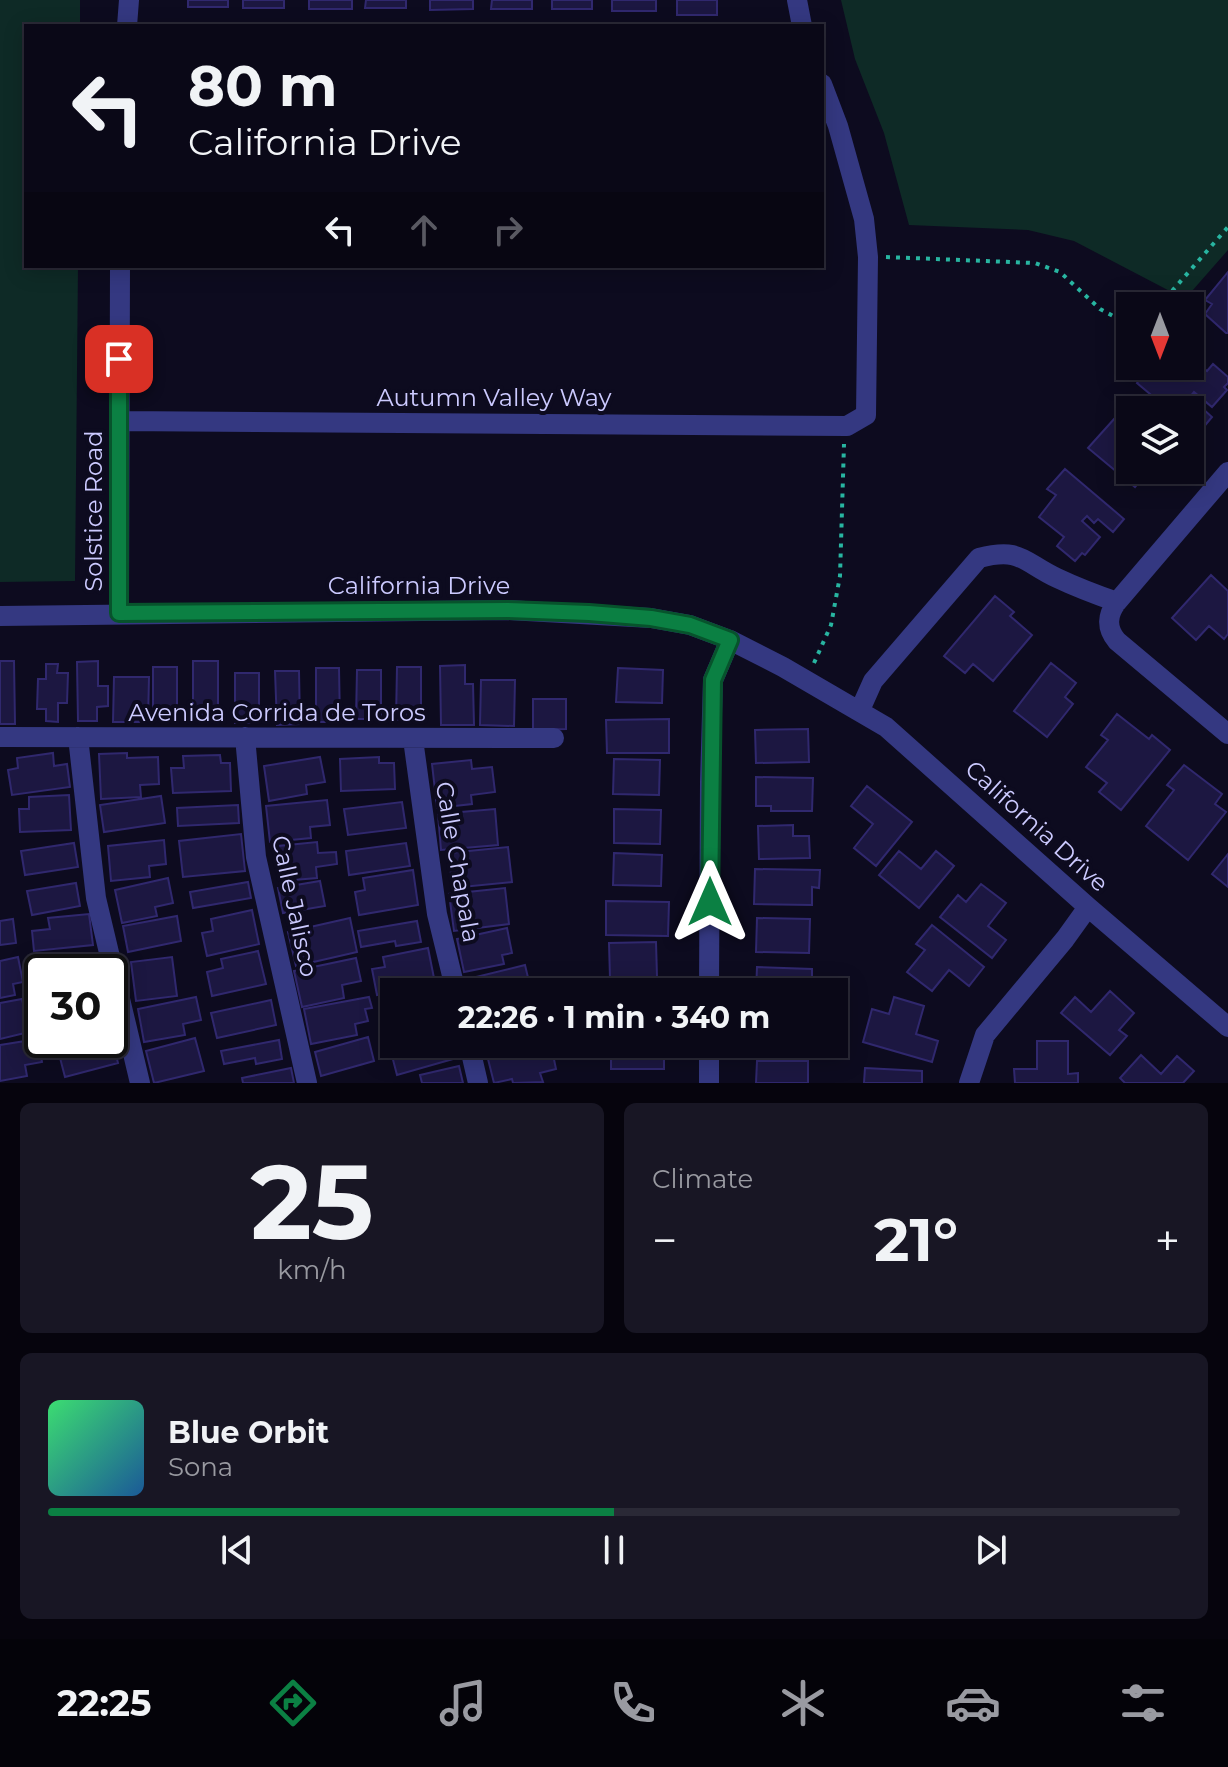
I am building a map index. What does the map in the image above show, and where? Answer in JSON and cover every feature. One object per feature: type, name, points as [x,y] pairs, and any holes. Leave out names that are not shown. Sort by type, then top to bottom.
[{"type":"street","points":[[127,24],[129,0]]},
{"type":"street","points":[[797,0],[802,24]]},
{"type":"street","points":[[824,95],[830,128],[864,219],[868,257],[866,415],[847,426]]},
{"type":"street","name":"Solstice Road","points":[[119,613],[120,268]]},
{"type":"street","name":"Autumn Valley Way","points":[[119,421],[847,426]]},
{"type":"street","points":[[1228,472],[1117,602],[1109,616],[1112,635],[1228,734]]},
{"type":"street","points":[[860,710],[873,681],[979,558],[996,554],[1023,557],[1053,576],[1117,602]]},
{"type":"street","name":"California Drive","points":[[0,616],[507,610],[651,618],[690,625],[730,640],[807,680],[886,727],[1228,1027]]},
{"type":"street","points":[[709,978],[713,680],[730,640]]},
{"type":"street","name":"Avenida Corrida de Toros","points":[[0,737],[554,738]]},
{"type":"street","points":[[78,737],[96,898],[140,1083]]},
{"type":"street","name":"Calle Jalisco","points":[[245,737],[256,857],[307,1083]]},
{"type":"street","name":"Calle Chapala","points":[[413,739],[437,914],[453,978]]},
{"type":"street","points":[[969,1083],[985,1035],[1088,907]]},
{"type":"street","points":[[472,1058],[478,1083]]},
{"type":"street","points":[[709,1058],[709,1083]]},
{"type":"path","points":[[1171,292],[1228,227]]},
{"type":"path","points":[[868,257],[1035,263],[1060,272],[1100,309],[1116,317]]},
{"type":"path","points":[[807,680],[831,625],[840,576],[842,463],[847,426]]},
{"type":"green space","points":[[0,0],[80,0],[80,24],[24,24],[24,268],[78,268],[75,581],[0,582]]},
{"type":"green space","points":[[841,0],[1228,0],[1228,250],[1191,292],[1172,292],[1074,241],[1028,230],[909,225],[884,133],[855,59]]},
{"type":"building","points":[[188,0],[228,0],[228,7],[188,7]]},
{"type":"building","points":[[243,0],[284,0],[284,8],[243,8]]},
{"type":"building","points":[[309,0],[352,0],[352,9],[309,9]]},
{"type":"building","points":[[366,0],[406,0],[406,8],[365,8]]},
{"type":"building","points":[[430,0],[473,0],[473,9],[430,10]]},
{"type":"building","points":[[492,0],[532,0],[532,9],[491,9]]},
{"type":"building","points":[[552,0],[592,0],[592,9],[552,9]]},
{"type":"building","points":[[612,0],[656,0],[656,11],[612,11]]},
{"type":"building","points":[[677,0],[717,0],[717,15],[677,15]]},
{"type":"building","points":[[1228,272],[1226,333],[1205,314],[1212,304],[1205,300]]},
{"type":"building","points":[[1213,364],[1228,377],[1224,387],[1227,390],[1212,407],[1204,400],[1204,396],[1194,392],[1191,396],[1152,396],[1137,383],[1139,380],[1204,380],[1204,369],[1207,371]]},
{"type":"building","points":[[1204,410],[1212,417],[1204,427]]},
{"type":"building","points":[[1116,417],[1116,471],[1088,448]]},
{"type":"building","points":[[1065,469],[1124,519],[1113,532],[1098,519],[1094,523],[1087,516],[1082,521],[1100,537],[1085,555],[1082,553],[1075,561],[1057,546],[1064,537],[1039,517],[1056,495],[1047,489]]},
{"type":"building","points":[[1211,575],[1228,591],[1228,634],[1224,639],[1209,626],[1196,640],[1172,618]]},
{"type":"building","points":[[995,596],[1014,612],[1010,616],[1032,635],[993,681],[973,664],[965,673],[944,656]]},
{"type":"building","points":[[0,661],[14,661],[15,724],[0,724]]},
{"type":"building","points":[[98,661],[98,686],[108,686],[108,706],[97,707],[97,721],[78,721],[77,662]]},
{"type":"building","points":[[193,661],[218,661],[218,720],[193,720]]},
{"type":"building","points":[[1051,663],[1076,683],[1065,697],[1073,704],[1047,737],[1014,711]]},
{"type":"building","points":[[46,664],[58,664],[57,673],[68,673],[67,703],[58,703],[58,722],[46,721],[46,709],[37,709],[38,679],[46,679]]},
{"type":"building","points":[[465,665],[465,684],[473,684],[474,725],[441,725],[440,666]]},
{"type":"building","points":[[153,667],[177,667],[177,720],[153,720]]},
{"type":"building","points":[[397,667],[421,667],[421,720],[396,720]]},
{"type":"building","points":[[316,668],[339,668],[340,722],[316,722]]},
{"type":"building","points":[[618,668],[663,670],[662,703],[616,702]]},
{"type":"building","points":[[357,670],[381,670],[381,719],[356,719]]},
{"type":"building","points":[[275,671],[299,671],[300,724],[277,725]]},
{"type":"building","points":[[235,673],[259,673],[259,722],[235,723]]},
{"type":"building","points":[[114,677],[149,677],[148,722],[113,722]]},
{"type":"building","points":[[481,680],[515,680],[514,726],[480,725]]},
{"type":"building","points":[[533,699],[566,699],[566,729],[533,730]]},
{"type":"building","points":[[1117,714],[1149,739],[1152,735],[1170,750],[1121,810],[1099,792],[1107,783],[1086,767],[1108,740],[1101,735]]},
{"type":"building","points":[[669,719],[669,753],[607,753],[606,720]]},
{"type":"building","points":[[808,729],[809,762],[756,763],[755,730]]},
{"type":"building","points":[[53,753],[54,766],[67,764],[70,787],[12,795],[8,770],[18,768],[17,758]]},
{"type":"building","points":[[127,753],[127,758],[158,757],[159,784],[140,785],[141,797],[101,799],[99,754]]},
{"type":"building","points":[[220,755],[221,763],[230,763],[231,791],[173,793],[171,768],[184,768],[183,756]]},
{"type":"building","points":[[320,757],[325,782],[306,785],[307,794],[269,801],[264,766]]},
{"type":"building","points":[[379,757],[379,763],[394,763],[395,789],[341,791],[340,759]]},
{"type":"building","points":[[614,759],[660,760],[659,795],[613,794]]},
{"type":"building","points":[[471,760],[472,769],[492,767],[495,792],[471,795],[472,804],[437,808],[432,764]]},
{"type":"building","points":[[1184,765],[1222,794],[1215,804],[1226,812],[1188,860],[1146,826],[1174,790],[1167,785]]},
{"type":"building","points":[[756,777],[813,778],[812,811],[771,811],[771,806],[756,806]]},
{"type":"building","points":[[867,786],[912,822],[876,866],[854,848],[873,824],[851,806]]},
{"type":"building","points":[[69,795],[71,830],[20,832],[19,809],[29,809],[29,797]]},
{"type":"building","points":[[161,796],[165,823],[104,832],[100,805]]},
{"type":"building","points":[[327,800],[330,825],[310,827],[311,838],[270,842],[266,806]]},
{"type":"building","points":[[402,802],[406,828],[348,835],[344,809]]},
{"type":"building","points":[[238,805],[239,823],[178,826],[177,808]]},
{"type":"building","points":[[495,809],[498,845],[441,850],[438,814]]},
{"type":"building","points":[[614,809],[661,810],[660,844],[614,843]]},
{"type":"building","points":[[793,825],[793,836],[809,836],[810,858],[759,859],[758,826]]},
{"type":"building","points":[[241,834],[245,871],[183,877],[179,841]]},
{"type":"building","points":[[164,840],[166,864],[149,866],[150,877],[111,881],[108,846]]},
{"type":"building","points":[[317,842],[318,853],[336,852],[337,864],[316,867],[317,878],[282,881],[278,846]]},
{"type":"building","points":[[74,843],[78,867],[25,875],[21,851]]},
{"type":"building","points":[[406,843],[410,866],[349,875],[346,851]]},
{"type":"building","points":[[508,847],[512,882],[452,888],[449,853]]},
{"type":"building","points":[[899,851],[921,869],[936,851],[954,866],[919,908],[879,875]]},
{"type":"building","points":[[614,853],[662,855],[661,886],[613,885]]},
{"type":"building","points":[[1228,854],[1228,887],[1212,874]]},
{"type":"building","points":[[755,869],[820,870],[819,888],[812,887],[812,905],[754,904]]},
{"type":"building","points":[[413,870],[418,905],[359,915],[355,892],[365,890],[363,878]]},
{"type":"building","points":[[168,878],[173,903],[155,907],[157,916],[122,923],[115,890]]},
{"type":"building","points":[[320,881],[325,906],[283,913],[278,888]]},
{"type":"building","points":[[248,882],[251,898],[193,908],[190,892]]},
{"type":"building","points":[[76,883],[80,906],[32,915],[27,891]]},
{"type":"building","points":[[981,884],[1006,903],[988,926],[1006,940],[992,958],[940,917],[958,895],[966,902]]},
{"type":"building","points":[[505,888],[509,924],[454,931],[449,894]]},
{"type":"building","points":[[606,901],[669,902],[668,936],[606,935]]},
{"type":"building","points":[[252,910],[259,944],[207,956],[202,933],[213,931],[211,919]]},
{"type":"building","points":[[89,914],[93,945],[34,951],[32,931],[50,929],[48,918]]},
{"type":"building","points":[[177,916],[181,941],[128,952],[123,926]]},
{"type":"building","points":[[350,918],[357,952],[296,966],[288,932]]},
{"type":"building","points":[[757,918],[810,919],[809,953],[756,952]]},
{"type":"building","points":[[13,919],[16,943],[0,945],[0,921]]},
{"type":"building","points":[[417,921],[421,942],[396,946],[395,941],[361,947],[358,931]]},
{"type":"building","points":[[932,925],[984,967],[969,986],[949,970],[932,991],[907,972],[925,950],[916,944]]},
{"type":"building","points":[[507,928],[512,953],[502,955],[504,964],[464,972],[457,939]]},
{"type":"building","points":[[656,942],[657,977],[610,978],[609,943]]},
{"type":"building","points":[[428,948],[434,978],[380,978],[380,994],[377,995],[372,969],[385,967],[383,957]]},
{"type":"building","points":[[258,951],[266,984],[212,996],[207,972],[223,968],[221,959]]},
{"type":"building","points":[[18,957],[23,982],[13,984],[15,995],[0,998],[0,961]]},
{"type":"building","points":[[172,957],[177,996],[136,1001],[131,962]]},
{"type":"building","points":[[356,958],[361,981],[342,985],[344,998],[302,1007],[294,971]]},
{"type":"building","points":[[525,965],[528,978],[476,978]]},
{"type":"building","points":[[757,967],[812,969],[812,978],[757,978]]},
{"type":"building","points":[[1110,991],[1134,1013],[1119,1030],[1127,1036],[1110,1055],[1061,1013],[1075,997],[1091,1012]]},
{"type":"building","points":[[196,997],[201,1020],[183,1024],[185,1035],[144,1042],[138,1009]]},
{"type":"building","points":[[369,997],[372,1008],[365,1009],[368,1021],[355,1024],[357,1035],[311,1044],[304,1009]]},
{"type":"building","points":[[894,997],[924,1006],[916,1034],[938,1041],[932,1062],[863,1042],[872,1009],[889,1014]]},
{"type":"building","points":[[22,999],[24,1033],[0,1039],[0,1003]]},
{"type":"building","points":[[271,1000],[276,1025],[217,1038],[211,1013]]},
{"type":"building","points":[[368,1037],[374,1061],[321,1076],[315,1052]]},
{"type":"building","points":[[195,1038],[204,1071],[154,1083],[146,1051]]},
{"type":"building","points":[[279,1040],[282,1059],[256,1064],[255,1058],[224,1064],[221,1051]]},
{"type":"building","points":[[24,1041],[24,1058],[41,1058],[42,1062],[25,1065],[27,1076],[0,1081],[0,1045]]},
{"type":"building","points":[[1037,1041],[1068,1041],[1068,1074],[1078,1073],[1078,1083],[1015,1083],[1014,1069],[1037,1069]]},
{"type":"building","points":[[1141,1055],[1161,1074],[1177,1056],[1194,1071],[1183,1083],[1125,1083],[1120,1078]]},
{"type":"building","points":[[60,1058],[117,1058],[118,1063],[65,1077]]},
{"type":"building","points":[[393,1058],[453,1058],[453,1059],[397,1075]]},
{"type":"building","points":[[554,1058],[556,1069],[540,1073],[543,1082],[513,1083],[512,1079],[494,1083],[488,1059]]},
{"type":"building","points":[[611,1058],[664,1058],[664,1069],[611,1069]]},
{"type":"building","points":[[757,1061],[808,1061],[808,1083],[756,1083]]},
{"type":"building","points":[[459,1066],[463,1083],[422,1083],[420,1075]]},
{"type":"building","points":[[291,1068],[294,1083],[243,1083],[242,1078]]},
{"type":"building","points":[[865,1068],[922,1071],[922,1083],[864,1083]]},
{"type":"route","points":[[119,359],[119,613],[507,610],[589,613],[690,625],[730,640],[713,680],[710,902]]}]
